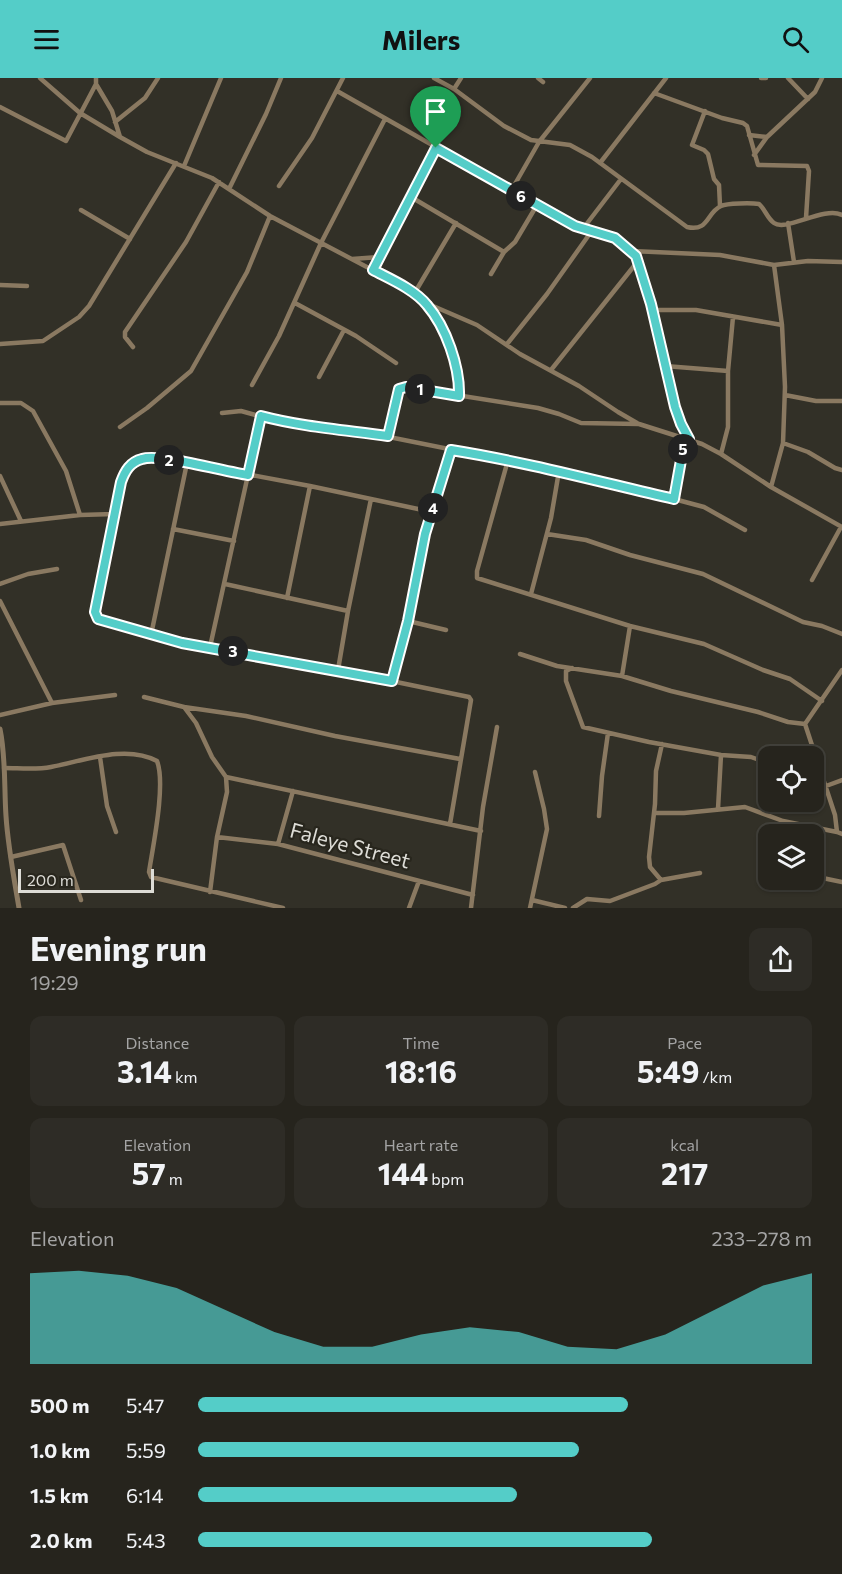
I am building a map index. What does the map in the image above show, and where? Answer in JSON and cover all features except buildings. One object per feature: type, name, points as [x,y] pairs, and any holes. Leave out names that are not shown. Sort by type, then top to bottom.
[{"type":"street","points":[[40,78],[80,113],[120,137],[147,152],[219,182],[270,216],[373,270],[426,303],[477,326],[639,424],[687,438],[721,454],[771,487],[842,527],[812,580]]},
{"type":"street","points":[[115,122],[145,98],[159,78]]},
{"type":"street","points":[[184,166],[221,78]]},
{"type":"street","points":[[229,189],[281,78]]},
{"type":"street","points":[[279,186],[312,138],[343,78]]},
{"type":"street","points":[[434,78],[454,89],[504,126],[539,142],[570,145],[600,163],[687,227],[702,226],[720,206],[719,185],[712,173],[708,154],[692,145],[705,111]]},
{"type":"street","points":[[454,89],[461,78]]},
{"type":"street","points":[[538,78],[543,82]]},
{"type":"street","points":[[511,191],[539,142],[591,78]]},
{"type":"street","points":[[600,163],[666,78]]},
{"type":"street","points":[[761,78],[766,78]]},
{"type":"street","points":[[788,78],[808,99]]},
{"type":"street","points":[[754,155],[767,137],[808,99],[819,86],[822,78]]},
{"type":"street","points":[[0,107],[65,141],[69,138],[96,81]]},
{"type":"street","points":[[96,81],[120,137]]},
{"type":"street","points":[[337,91],[582,230],[615,238],[632,251],[638,261],[681,424],[687,438],[674,499]]},
{"type":"street","points":[[654,93],[722,118],[743,123],[747,126],[758,165],[804,165],[809,168],[806,218]]},
{"type":"street","points":[[252,385],[279,336],[321,243],[385,118]]},
{"type":"street","points":[[749,135],[767,137]]},
{"type":"street","points":[[373,270],[436,148]]},
{"type":"street","points":[[0,344],[43,341],[79,317],[89,306],[176,163]]},
{"type":"street","points":[[582,230],[621,179]]},
{"type":"street","points":[[132,346],[125,337],[125,332],[186,242],[219,182]]},
{"type":"street","points":[[411,197],[504,252]]},
{"type":"street","points":[[720,206],[759,204],[776,224],[833,212],[842,215]]},
{"type":"street","points":[[491,274],[504,252],[515,242],[537,205]]},
{"type":"street","points":[[81,210],[130,239]]},
{"type":"street","points":[[120,427],[147,408],[191,371],[247,272],[270,216]]},
{"type":"street","points":[[414,294],[456,223]]},
{"type":"street","points":[[788,223],[794,262]]},
{"type":"street","points":[[507,344],[547,294],[591,232]]},
{"type":"street","points":[[632,251],[720,255],[774,265],[794,262],[842,262]]},
{"type":"street","points":[[351,259],[379,257]]},
{"type":"street","points":[[551,370],[638,261]]},
{"type":"street","points":[[771,487],[783,443],[785,395],[782,325],[774,265]]},
{"type":"street","points":[[0,285],[27,286]]},
{"type":"street","points":[[295,303],[344,330],[396,363]]},
{"type":"street","points":[[426,303],[437,319],[458,370],[459,396]]},
{"type":"street","points":[[652,310],[689,310],[782,325]]},
{"type":"street","points":[[721,454],[728,427],[728,371],[733,317]]},
{"type":"street","points":[[320,377],[344,330]]},
{"type":"street","points":[[665,366],[728,371]]},
{"type":"street","points":[[388,436],[399,389],[406,387],[537,408],[581,423],[639,424]]},
{"type":"street","points":[[785,395],[816,401],[842,402]]},
{"type":"street","points":[[0,403],[21,403],[33,411],[66,471],[80,515]]},
{"type":"street","points":[[222,413],[234,410],[307,426],[388,436],[588,477],[704,507],[745,530]]},
{"type":"street","points":[[616,422],[618,412]]},
{"type":"street","points":[[210,647],[261,416]]},
{"type":"street","points":[[783,443],[808,452],[842,470]]},
{"type":"street","points":[[392,681],[408,621],[425,534],[451,450]]},
{"type":"street","points":[[432,512],[310,486],[161,458],[145,458],[129,466],[121,482],[96,616],[100,620],[182,643],[338,670],[469,697],[471,700],[450,824]]},
{"type":"street","points":[[508,460],[477,578],[630,626],[704,644],[763,670],[790,679],[822,701]]},
{"type":"street","points":[[151,635],[187,463]]},
{"type":"street","points":[[531,594],[547,534],[560,471]]},
{"type":"street","points":[[0,476],[21,522]]},
{"type":"street","points":[[286,598],[310,486]]},
{"type":"street","points":[[338,670],[371,499]]},
{"type":"street","points":[[0,524],[80,515],[114,514]]},
{"type":"street","points":[[173,529],[234,542]]},
{"type":"street","points":[[547,534],[586,540],[630,555],[703,574],[803,622],[842,634]]},
{"type":"street","points":[[0,584],[28,574],[57,569]]},
{"type":"street","points":[[225,584],[348,611]]},
{"type":"street","points":[[0,601],[52,703]]},
{"type":"street","points":[[408,621],[446,630]]},
{"type":"street","points":[[622,676],[630,626]]},
{"type":"street","points":[[520,654],[557,666],[622,676],[788,722],[805,724]]},
{"type":"street","points":[[572,668],[567,671],[565,678],[581,725],[608,734],[758,759]]},
{"type":"street","points":[[805,724],[842,670]]},
{"type":"street","points":[[0,715],[52,703],[114,694]]},
{"type":"street","points":[[144,697],[184,707],[246,716],[335,736],[460,759]]},
{"type":"street","points":[[184,707],[196,723],[212,757],[226,777],[227,792],[217,837],[210,892]]},
{"type":"street","points":[[805,724],[813,746]]},
{"type":"street","points":[[471,908],[483,807],[496,727]]},
{"type":"street","points":[[0,729],[4,747],[2,782],[18,908]]},
{"type":"street","points":[[599,816],[608,734]]},
{"type":"street","points":[[661,880],[654,874],[649,862],[656,771],[662,744]]},
{"type":"street","points":[[4,768],[48,767],[100,757],[137,754],[157,761],[159,794],[150,875],[153,879],[210,892],[249,905],[283,908]]},
{"type":"street","points":[[718,809],[721,755]]},
{"type":"street","points":[[100,757],[107,806],[116,832]]},
{"type":"street","points":[[530,908],[547,829],[535,772]]},
{"type":"street","points":[[226,777],[481,831]]},
{"type":"street","points":[[654,813],[684,813],[745,807],[783,821],[839,833],[824,778]]},
{"type":"street","points":[[828,787],[842,780]]},
{"type":"street","points":[[278,844],[293,791]]},
{"type":"street","name":"Faleye Street","points":[[217,837],[278,844],[473,895]]},
{"type":"street","points":[[11,858],[63,845],[81,900]]},
{"type":"street","points":[[573,908],[590,898],[610,901],[661,880],[700,873]]},
{"type":"street","points":[[824,878],[842,882]]},
{"type":"street","points":[[408,908],[419,881]]},
{"type":"street","points":[[532,900],[565,908]]},
{"type":"route","points":[[436,148],[582,230],[615,238],[636,256],[651,304],[675,407],[689,439],[685,438],[674,499],[497,457],[451,450],[425,534],[408,621],[392,681],[182,643],[98,619],[95,612],[121,482],[129,466],[139,459],[161,458],[248,475],[261,416],[289,424],[388,436],[399,389],[406,387],[459,396],[458,370],[437,319],[426,303],[401,285],[373,270],[436,148]]}]
